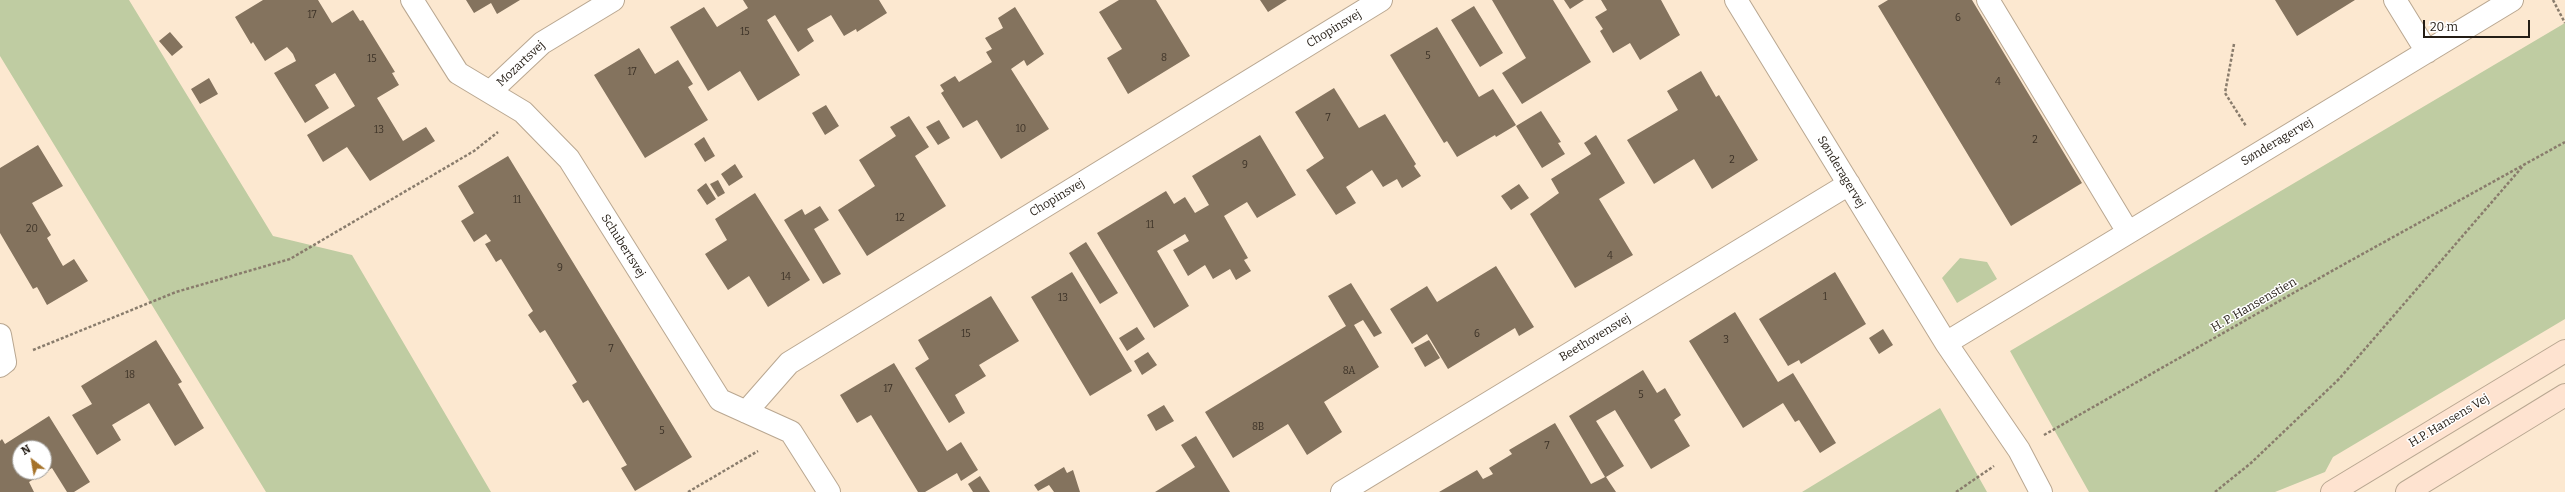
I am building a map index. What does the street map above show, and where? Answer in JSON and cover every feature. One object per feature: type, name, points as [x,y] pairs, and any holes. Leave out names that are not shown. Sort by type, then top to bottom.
[{"type":"street","name":"Schubertsvej","points":[[412,0],[458,73],[491,91],[523,112],[568,159],[720,400],[791,432]]},
{"type":"street","name":"Mozartsvej","points":[[491,91],[542,43],[613,0]]},
{"type":"street","name":"Chopinsvej","points":[[746,412],[789,363],[1381,0]]},
{"type":"street","name":"Sønderagervej","points":[[1736,0],[1946,343],[2019,450],[2041,492]]},
{"type":"street","points":[[1988,0],[2128,232]]},
{"type":"street","points":[[2395,0],[2427,52]]},
{"type":"street","name":"Sønderagervej","points":[[1946,343],[2512,0]]},
{"type":"street","name":"Beethovensvej","points":[[1342,492],[1849,184]]},
{"type":"street","points":[[0,335],[2,364]]},
{"type":"street","name":"H.P. Hansens Vej","points":[[2332,492],[2565,351]]},
{"type":"street","points":[[2407,492],[2565,395]]},
{"type":"street","points":[[791,432],[829,492]]},
{"type":"path","points":[[2553,0],[2565,23]]},
{"type":"path","points":[[2234,44],[2224,94],[2262,151]]},
{"type":"path","points":[[2,364],[176,292],[290,259],[474,151],[523,112]]},
{"type":"path","name":"H. P. Hansenstien","points":[[1956,492],[2019,450],[2339,267],[2565,142]]},
{"type":"path","points":[[2215,492],[2250,464],[2339,379],[2525,164]]},
{"type":"path","points":[[688,492],[791,432]]},
{"type":"green space","points":[[0,0],[129,0],[273,236],[352,255],[491,492],[266,492],[0,56]]},
{"type":"green space","points":[[2565,23],[2565,319],[2333,457],[2325,472],[2275,492],[2089,492],[2010,351]]},
{"type":"green space","points":[[1960,258],[1987,262],[1997,279],[1957,303],[1942,278]]},
{"type":"green space","points":[[1940,408],[1987,492],[1802,492]]},
{"type":"building","points":[[263,0],[318,0],[332,23],[353,10],[360,21],[363,20],[395,72],[392,73],[399,85],[377,98],[403,141],[426,127],[435,141],[370,181],[347,147],[323,162],[307,135],[355,106],[335,73],[315,85],[329,108],[305,123],[274,73],[296,61],[293,54],[287,47],[265,61],[253,42],[251,44],[235,17]]},
{"type":"building","points":[[466,0],[520,0],[497,14],[491,3],[474,13]]},
{"type":"building","points":[[743,0],[879,0],[887,13],[857,32],[856,29],[844,36],[831,15],[807,29],[814,41],[798,52],[775,15],[767,20],[800,75],[758,101],[740,71],[708,91],[670,27],[704,7],[717,27],[748,8]]},
{"type":"building","points":[[1119,0],[1156,0],[1190,56],[1128,94],[1107,58],[1122,49],[1099,12]]},
{"type":"building","points":[[1260,0],[1287,0],[1268,12]]},
{"type":"building","points":[[1492,0],[1553,0],[1591,62],[1522,104],[1502,73],[1526,58]]},
{"type":"building","points":[[1564,0],[1584,0],[1570,9]]},
{"type":"building","points":[[1601,0],[1661,0],[1680,35],[1640,60],[1630,43],[1613,53],[1600,31],[1603,29],[1595,17],[1607,10]]},
{"type":"building","points":[[1888,0],[1972,0],[2082,183],[2011,226],[1878,6]]},
{"type":"building","points":[[2275,0],[2355,0],[2297,36]]},
{"type":"building","points":[[1474,6],[1503,53],[1480,67],[1451,20]]},
{"type":"building","points":[[1015,7],[1044,54],[1027,66],[1024,60],[1011,69],[1049,129],[1001,159],[977,120],[963,128],[941,93],[944,91],[940,85],[955,76],[959,82],[992,62],[986,52],[992,49],[985,38],[1003,28],[998,18]]},
{"type":"building","points":[[1437,27],[1479,97],[1493,89],[1516,125],[1496,137],[1495,135],[1457,157],[1447,141],[1444,143],[1390,55]]},
{"type":"building","points":[[170,32],[183,47],[172,56],[159,41]]},
{"type":"building","points":[[639,48],[655,74],[678,60],[693,84],[688,87],[708,120],[645,158],[594,75]]},
{"type":"building","points":[[1701,71],[1716,97],[1719,95],[1758,160],[1712,189],[1694,159],[1654,184],[1627,140],[1678,110],[1667,91]]},
{"type":"building","points":[[209,78],[218,94],[200,104],[191,89]]},
{"type":"building","points":[[1334,88],[1359,128],[1385,114],[1416,164],[1414,166],[1421,176],[1402,188],[1397,179],[1383,187],[1372,170],[1346,187],[1356,203],[1336,215],[1306,170],[1324,158],[1295,112]]},
{"type":"building","points":[[826,105],[839,126],[825,135],[812,113]]},
{"type":"building","points":[[1541,111],[1561,142],[1558,143],[1565,154],[1542,168],[1516,126]]},
{"type":"building","points":[[909,116],[929,147],[915,156],[946,206],[867,256],[838,210],[875,186],[859,160],[896,136],[890,127]]},
{"type":"building","points":[[939,120],[950,138],[938,145],[926,127]]},
{"type":"building","points":[[1260,135],[1296,195],[1257,218],[1247,202],[1224,216],[1248,258],[1244,260],[1251,271],[1236,280],[1230,269],[1213,279],[1205,265],[1188,276],[1173,250],[1189,241],[1185,234],[1157,251],[1189,306],[1154,328],[1097,233],[1166,191],[1174,204],[1185,197],[1195,213],[1209,205],[1192,176]]},
{"type":"building","points":[[1596,135],[1625,183],[1599,199],[1633,255],[1575,288],[1530,214],[1559,193],[1551,179],[1591,154],[1584,143]]},
{"type":"building","points":[[704,137],[715,156],[705,162],[694,144]]},
{"type":"building","points":[[38,145],[63,186],[32,203],[51,235],[47,238],[63,266],[74,259],[88,281],[47,305],[37,287],[33,289],[0,233],[0,168]]},
{"type":"building","points":[[508,156],[692,457],[635,491],[621,468],[627,465],[588,400],[583,403],[572,385],[577,382],[545,330],[540,333],[528,315],[533,311],[501,259],[496,262],[485,244],[491,241],[486,234],[474,242],[461,221],[474,213],[458,186]]},
{"type":"building","points":[[735,164],[743,177],[729,186],[721,174]]},
{"type":"building","points":[[718,180],[725,193],[718,197],[710,184]]},
{"type":"building","points":[[706,183],[716,199],[707,205],[697,190]]},
{"type":"building","points":[[1519,184],[1529,198],[1511,210],[1501,196]]},
{"type":"building","points":[[755,193],[810,280],[768,307],[749,276],[728,290],[705,254],[727,240],[715,219]]},
{"type":"building","points":[[820,206],[829,220],[814,229],[841,274],[823,284],[784,220],[802,209],[805,215]]},
{"type":"building","points":[[1086,242],[1118,293],[1100,304],[1069,253]]},
{"type":"building","points":[[1496,266],[1534,327],[1519,336],[1515,328],[1448,369],[1427,334],[1412,344],[1390,309],[1427,286],[1437,302]]},
{"type":"building","points":[[1072,272],[1132,371],[1090,396],[1031,297]]},
{"type":"building","points":[[1835,272],[1866,324],[1801,364],[1799,360],[1788,366],[1759,319]]},
{"type":"building","points":[[1351,283],[1382,333],[1374,337],[1363,320],[1354,325],[1379,367],[1324,402],[1342,432],[1307,455],[1288,424],[1233,458],[1205,412],[1346,326],[1328,296]]},
{"type":"building","points":[[991,296],[1019,341],[979,365],[986,376],[955,395],[965,413],[949,423],[915,368],[929,359],[918,340]]},
{"type":"building","points":[[1735,312],[1778,382],[1793,373],[1836,443],[1820,453],[1799,420],[1795,422],[1783,403],[1743,428],[1689,341]]},
{"type":"building","points":[[1137,327],[1145,339],[1127,351],[1119,338]]},
{"type":"building","points":[[1883,329],[1893,345],[1879,354],[1869,338]]},
{"type":"building","points":[[156,340],[182,382],[178,384],[204,428],[175,446],[149,403],[112,425],[121,440],[97,455],[72,415],[92,404],[81,386]]},
{"type":"building","points":[[1429,340],[1440,358],[1425,367],[1414,348]]},
{"type":"building","points":[[1148,352],[1157,365],[1142,375],[1134,361]]},
{"type":"building","points":[[894,363],[947,451],[961,442],[978,470],[961,481],[957,473],[925,492],[918,492],[871,415],[857,423],[840,395]]},
{"type":"building","points":[[1643,370],[1657,393],[1665,388],[1681,415],[1674,420],[1690,446],[1651,469],[1615,410],[1596,421],[1624,466],[1606,477],[1616,492],[1439,492],[1477,470],[1483,479],[1493,474],[1489,468],[1512,454],[1509,450],[1555,423],[1591,484],[1605,477],[1569,416]]},
{"type":"building","points":[[1164,405],[1174,421],[1156,431],[1147,415]]},
{"type":"building","points":[[49,416],[90,482],[74,492],[67,492],[52,468],[52,440],[12,440],[12,480],[32,480],[29,482],[34,492],[0,492],[0,441],[2,439],[5,444]]},
{"type":"building","points":[[1196,436],[1230,492],[1155,492],[1195,467],[1181,445]]},
{"type":"building","points":[[1064,467],[1067,473],[1073,470],[1080,492],[1054,492],[1049,485],[1038,491],[1034,485]]},
{"type":"building","points":[[980,476],[990,492],[973,492],[968,484]]}]
